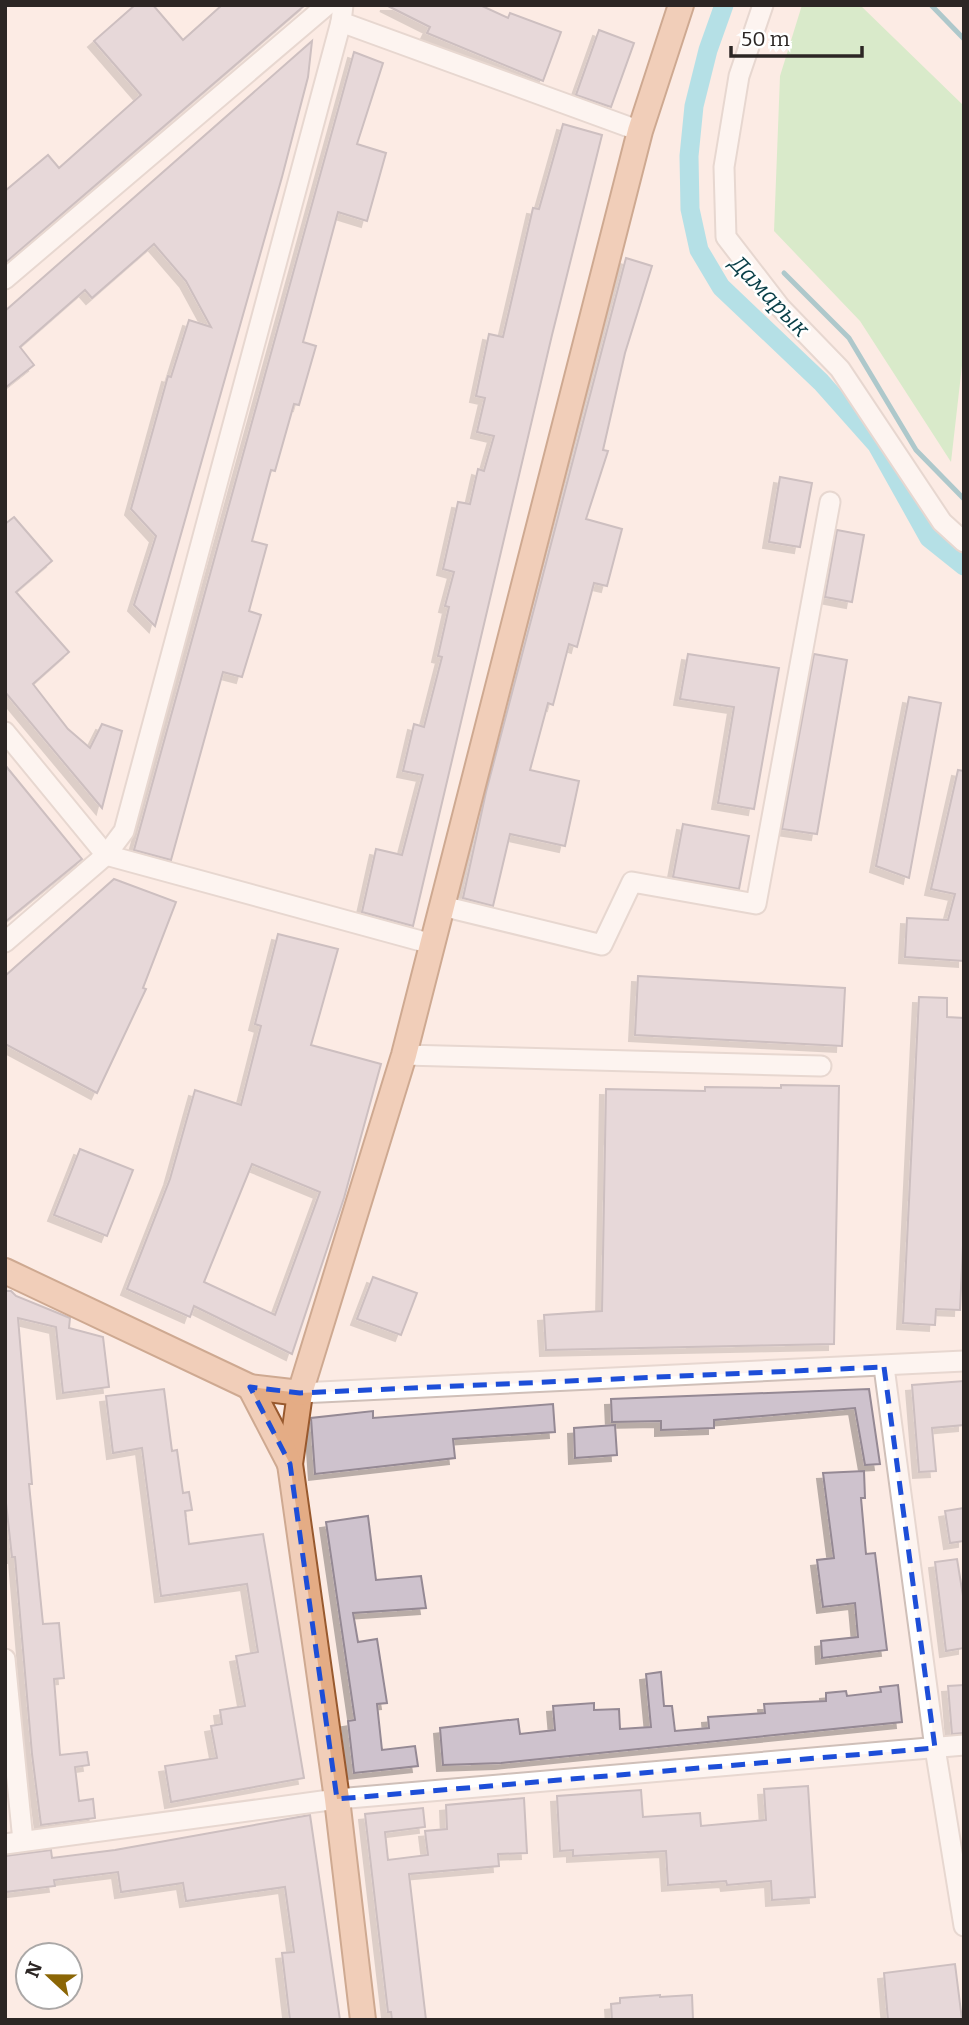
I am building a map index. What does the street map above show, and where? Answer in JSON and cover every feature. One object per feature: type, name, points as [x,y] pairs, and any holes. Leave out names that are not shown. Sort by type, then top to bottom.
[{"type":"main road","points":[[363,2020],[337,1799],[290,1464],[300,1393],[404,1055],[640,131],[681,5]]},
{"type":"main road","points":[[5,1271],[250,1387],[300,1393]]},
{"type":"main road","points":[[250,1387],[290,1464]]},
{"type":"street","points":[[5,278],[327,5]]},
{"type":"street","points":[[763,5],[739,76],[724,167],[726,237],[780,307],[839,369],[942,522],[964,542]]},
{"type":"street","points":[[5,942],[106,855],[124,831],[342,13],[640,131]]},
{"type":"street","points":[[442,906],[602,945],[632,882],[756,904],[830,502]]},
{"type":"street","points":[[5,732],[106,855],[432,944]]},
{"type":"street","points":[[404,1055],[821,1066]]},
{"type":"street","points":[[300,1393],[884,1367],[964,1361]]},
{"type":"street","points":[[884,1367],[936,1748],[964,1926]]},
{"type":"street","points":[[5,1659],[14,1843]]},
{"type":"street","points":[[14,1843],[337,1799],[964,1745]]},
{"type":"street","points":[[5,1819],[14,1843]]},
{"type":"highlighted area","points":[[884,1367],[935,1748],[337,1799],[290,1464],[250,1387],[300,1393]]},
{"type":"green space","points":[[802,5],[860,5],[964,106],[964,348],[951,462],[860,321],[774,231],[780,76]]},
{"type":"building","points":[[135,5],[153,5],[183,40],[222,5],[305,5],[5,263],[5,191],[48,155],[59,168],[141,95],[94,41]]},
{"type":"building","points":[[386,5],[480,5],[508,18],[510,13],[561,32],[543,81],[427,33],[430,27]]},
{"type":"building","points":[[599,30],[634,43],[611,107],[576,95]]},
{"type":"building","points":[[312,41],[308,77],[282,177],[155,626],[134,605],[156,536],[131,509],[168,376],[171,377],[189,320],[211,327],[186,281],[154,244],[92,298],[85,290],[20,347],[34,365],[5,388],[5,311]]},
{"type":"building","points":[[354,52],[383,63],[357,144],[386,153],[367,221],[338,212],[303,342],[316,346],[299,405],[294,404],[275,471],[271,470],[252,541],[267,545],[249,611],[261,615],[242,677],[223,672],[171,860],[134,850]]},
{"type":"building","points":[[563,124],[602,135],[552,335],[413,926],[362,912],[376,849],[402,855],[423,775],[403,771],[414,724],[424,727],[442,657],[438,656],[449,607],[445,606],[454,572],[443,569],[458,502],[470,504],[478,469],[484,471],[494,436],[477,432],[485,398],[476,396],[489,334],[503,337],[533,208],[539,209]]},
{"type":"building","points":[[626,258],[652,266],[625,353],[603,450],[608,451],[586,519],[622,529],[607,586],[594,583],[577,647],[569,644],[553,705],[548,703],[530,770],[579,781],[565,846],[510,834],[493,906],[463,898],[486,792]]},
{"type":"building","points":[[780,477],[812,483],[800,547],[769,542]]},
{"type":"building","points":[[14,517],[52,561],[16,592],[69,652],[33,684],[68,729],[90,748],[102,724],[122,731],[102,808],[5,692],[5,524]]},
{"type":"building","points":[[837,530],[864,535],[852,602],[825,597]]},
{"type":"building","points":[[688,654],[779,668],[754,809],[718,803],[734,707],[680,699]]},
{"type":"building","points":[[814,654],[847,660],[817,834],[782,829]]},
{"type":"building","points":[[909,697],[941,703],[909,878],[876,866]]},
{"type":"building","points":[[5,765],[82,859],[5,922]]},
{"type":"building","points":[[958,770],[964,771],[964,961],[905,957],[907,918],[948,920],[955,894],[931,889]]},
{"type":"building","points":[[683,824],[749,836],[739,889],[673,877]]},
{"type":"building","points":[[114,879],[176,902],[143,988],[146,989],[97,1093],[5,1044],[5,976]]},
{"type":"building","points":[[278,934],[338,949],[311,1045],[381,1064],[344,1198],[292,1354],[194,1306],[190,1317],[127,1289],[170,1179],[195,1090],[241,1105],[261,1026],[255,1024]],"holes":[[[252,1164],[320,1192],[275,1315],[204,1282]]]},
{"type":"building","points":[[638,976],[845,988],[842,1046],[635,1035]]},
{"type":"building","points":[[919,997],[947,998],[947,1017],[964,1018],[964,1224],[960,1310],[936,1309],[935,1325],[903,1323]]},
{"type":"building","points":[[781,1085],[839,1086],[834,1344],[546,1350],[544,1315],[602,1311],[606,1089],[705,1091],[705,1087],[781,1088]]},
{"type":"building","points":[[80,1149],[133,1170],[107,1236],[54,1215]]},
{"type":"building","points":[[373,1277],[417,1293],[401,1335],[357,1319]]},
{"type":"building","points":[[5,1291],[11,1291],[16,1296],[70,1318],[69,1328],[103,1337],[109,1387],[63,1393],[56,1327],[18,1318],[32,1484],[29,1484],[43,1624],[59,1623],[64,1678],[54,1679],[60,1755],[87,1752],[89,1765],[75,1767],[79,1801],[93,1799],[95,1818],[41,1825],[32,1754],[15,1557],[12,1557],[5,1494]]},
{"type":"building","points":[[964,1381],[964,1425],[932,1428],[936,1471],[919,1472],[912,1385]]},
{"type":"building","points":[[164,1389],[172,1451],[177,1450],[183,1493],[189,1492],[192,1510],[185,1511],[189,1544],[263,1534],[304,1778],[171,1802],[165,1766],[217,1758],[211,1726],[222,1724],[220,1710],[245,1706],[236,1656],[258,1652],[247,1584],[161,1596],[142,1448],[113,1453],[106,1396]]},
{"type":"building","points":[[869,1389],[880,1464],[865,1465],[855,1408],[714,1420],[714,1428],[661,1430],[661,1421],[612,1422],[611,1399]]},
{"type":"building","points":[[553,1404],[555,1432],[453,1439],[455,1458],[315,1474],[311,1418],[373,1411],[373,1418]]},
{"type":"building","points":[[615,1425],[617,1455],[575,1458],[574,1428]]},
{"type":"building","points":[[864,1471],[865,1498],[861,1498],[866,1554],[875,1553],[887,1650],[822,1658],[821,1641],[858,1637],[855,1603],[823,1607],[817,1560],[834,1558],[823,1473]]},
{"type":"building","points":[[964,1508],[964,1541],[950,1543],[945,1511]]},
{"type":"building","points":[[368,1516],[376,1580],[421,1576],[426,1608],[353,1613],[358,1642],[377,1639],[387,1703],[377,1704],[382,1750],[415,1746],[418,1766],[354,1773],[348,1721],[355,1720],[326,1522]]},
{"type":"building","points":[[957,1559],[964,1602],[964,1648],[946,1651],[935,1562]]},
{"type":"building","points":[[661,1672],[664,1706],[672,1706],[675,1731],[709,1728],[708,1717],[765,1713],[764,1704],[826,1701],[826,1693],[846,1691],[847,1696],[881,1692],[880,1687],[898,1685],[902,1722],[501,1763],[443,1765],[440,1728],[518,1719],[520,1734],[555,1730],[553,1706],[594,1703],[594,1710],[619,1709],[620,1729],[651,1727],[646,1674]]},
{"type":"building","points":[[964,1685],[964,1733],[952,1734],[948,1686]]},
{"type":"building","points":[[808,1786],[815,1897],[772,1900],[771,1881],[727,1885],[726,1881],[668,1885],[666,1851],[573,1856],[573,1850],[560,1851],[557,1796],[641,1790],[643,1817],[700,1813],[701,1826],[766,1820],[764,1789]]},
{"type":"building","points":[[524,1798],[527,1853],[498,1854],[499,1866],[409,1874],[426,2020],[392,2020],[391,2012],[388,2012],[365,1814],[423,1808],[425,1827],[385,1832],[388,1860],[428,1855],[425,1831],[447,1829],[446,1805]]},
{"type":"building","points":[[310,1815],[340,2020],[290,2020],[282,1953],[294,1952],[285,1887],[186,1901],[183,1883],[121,1892],[118,1872],[54,1880],[55,1886],[5,1892],[5,1856],[51,1850],[52,1858],[115,1850]]},
{"type":"building","points":[[955,1964],[962,2020],[888,2020],[884,1973]]},
{"type":"building","points":[[692,1995],[693,2020],[612,2020],[611,2004],[620,2003],[620,1998]]},
{"type":"waterway","name":"Дамарык","points":[[724,5],[708,50],[694,106],[689,156],[690,209],[699,250],[721,287],[821,382],[877,445],[929,538],[964,566]]},
{"type":"waterway","points":[[931,5],[964,39]]},
{"type":"waterway","points":[[784,273],[849,338],[916,450],[964,499]]}]
